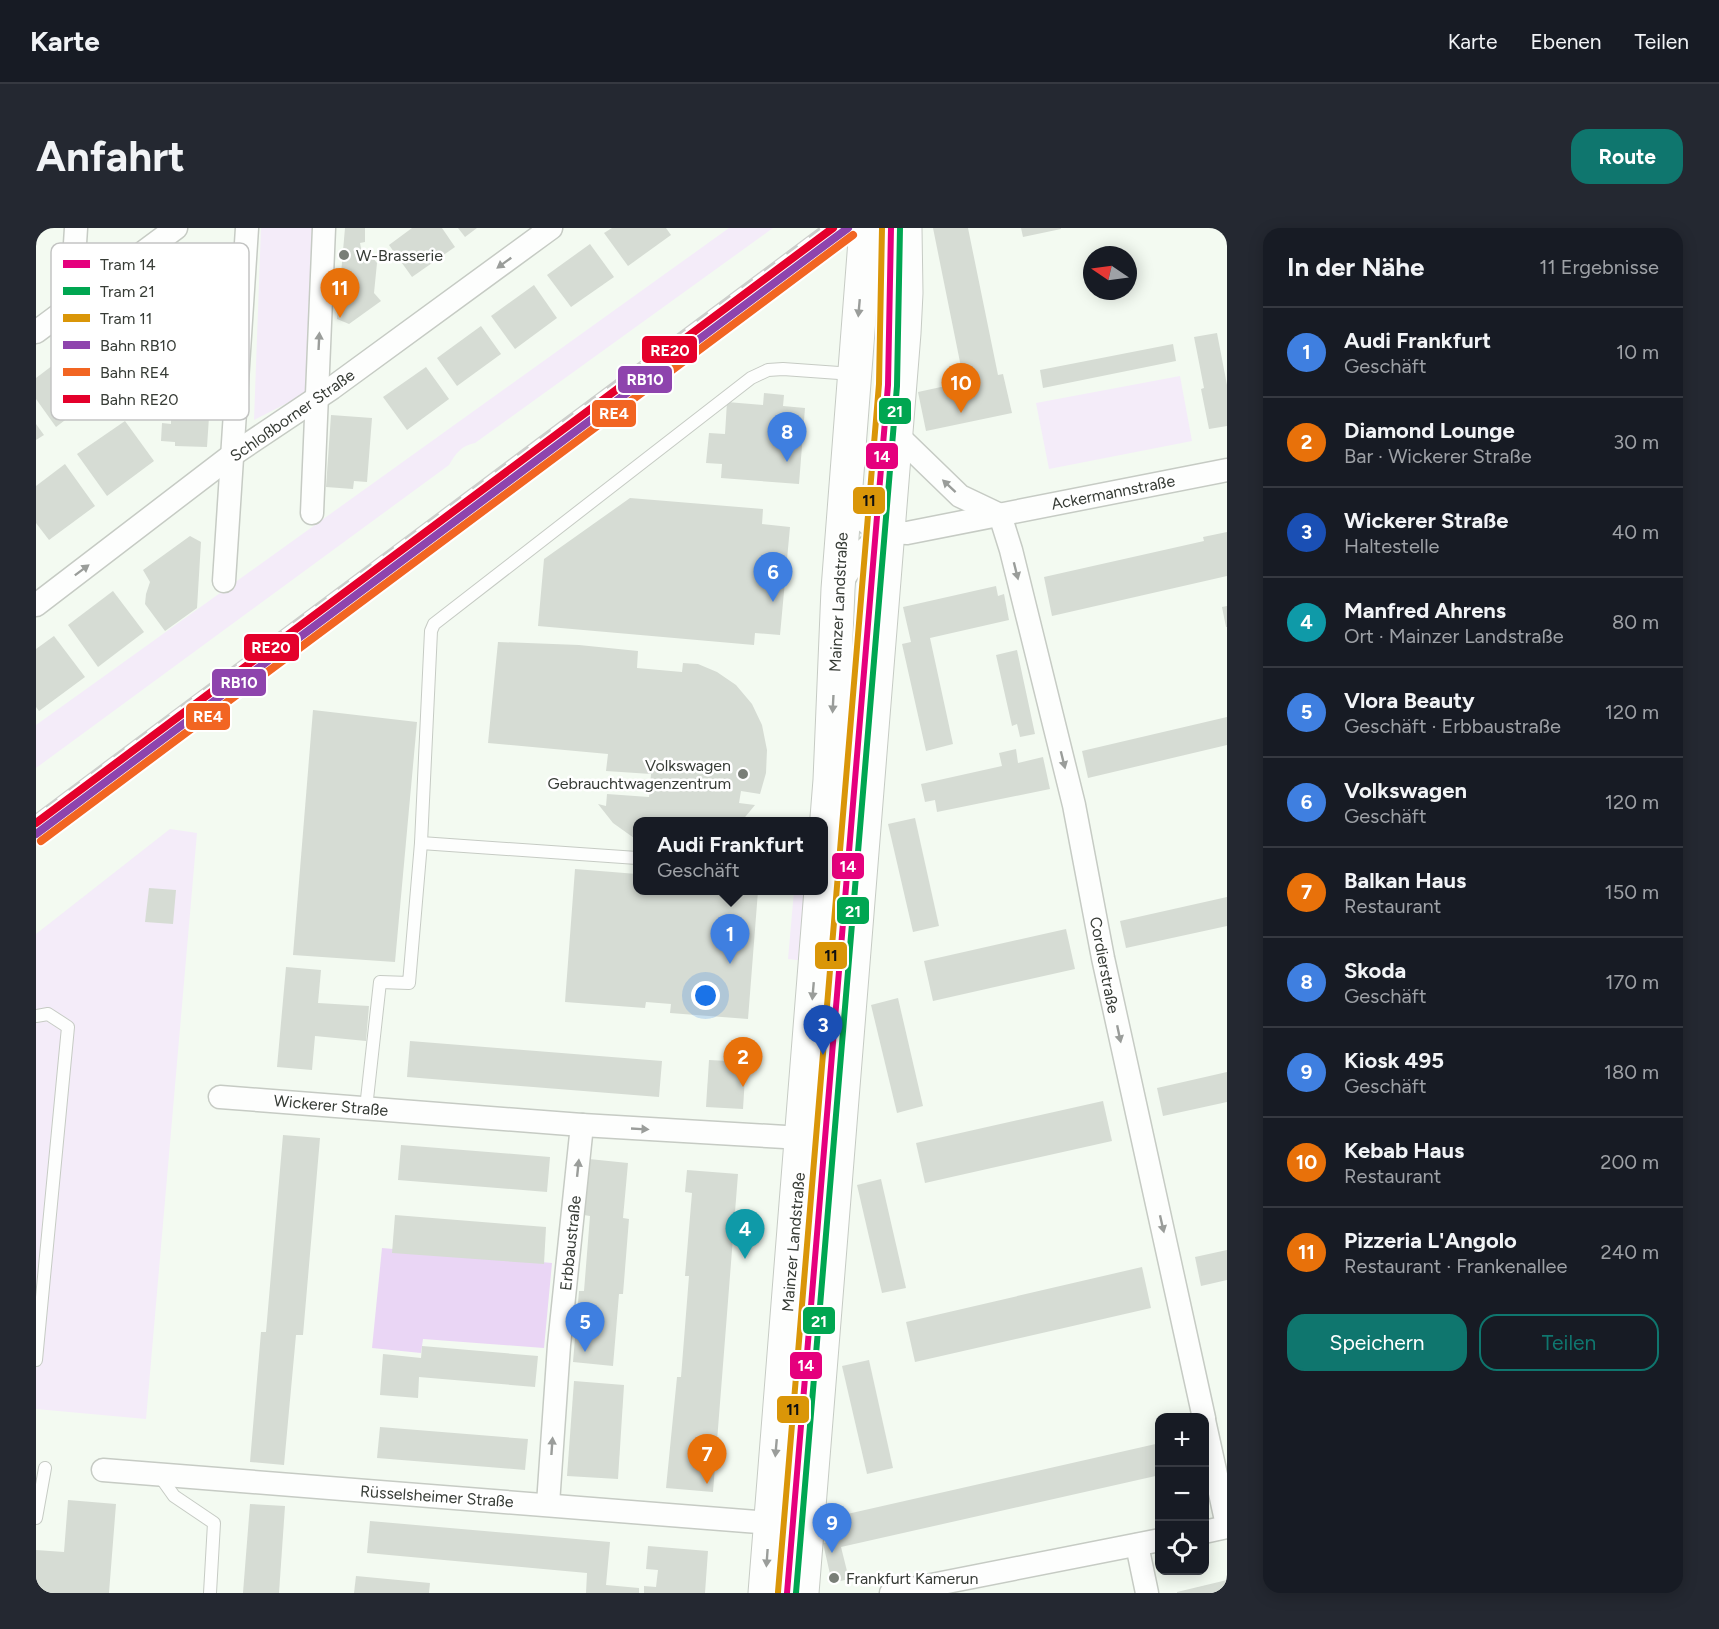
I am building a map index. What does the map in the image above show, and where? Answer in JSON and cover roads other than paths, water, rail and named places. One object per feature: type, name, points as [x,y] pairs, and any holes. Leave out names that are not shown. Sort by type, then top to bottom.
[{"type":"main road","name":"Mainzer Landstraße","points":[[827,817],[838,589],[866,228]]},
{"type":"main road","points":[[802,1593],[896,434],[906,292],[905,228]]},
{"type":"main road","name":"Mainzer Landstraße","points":[[765,1593],[821,895]]},
{"type":"street","points":[[75,243],[76,228]]},
{"type":"street","points":[[156,243],[176,228]]},
{"type":"street","points":[[246,243],[247,228]]},
{"type":"street","points":[[312,513],[324,228]]},
{"type":"street","name":"Schloßborner Straße","points":[[36,605],[232,455],[316,399],[551,228]]},
{"type":"street","points":[[36,332],[51,321]]},
{"type":"street","points":[[224,581],[234,420]]},
{"type":"street","points":[[896,434],[960,496],[999,515]]},
{"type":"street","name":"Ackermannstraße","points":[[838,589],[864,551],[888,534],[907,533],[1227,470]]},
{"type":"street","points":[[844,499],[866,524],[874,530],[888,534]]},
{"type":"street","name":"Cordierstraße","points":[[999,515],[1011,550],[1074,806],[1103,958],[1203,1413]]},
{"type":"street","name":"Wickerer Straße","points":[[220,1097],[582,1125],[802,1138]]},
{"type":"street","name":"Erbbaustraße","points":[[548,1504],[559,1345],[582,1125]]},
{"type":"street","name":"Cordierstraße","points":[[1209,1442],[1227,1526]]},
{"type":"street","name":"Rüsselsheimer Straße","points":[[103,1470],[770,1523]]},
{"type":"street","points":[[1209,1531],[1227,1526]]},
{"type":"street","points":[[891,1593],[1155,1541]]},
{"type":"street","points":[[1137,1545],[1147,1593]]},
{"type":"lane","points":[[366,1108],[380,982],[409,983],[421,843],[431,630],[434,624],[751,378],[768,370],[783,369],[854,374]]},
{"type":"lane","points":[[421,843],[633,858]]},
{"type":"lane","points":[[36,1016],[48,1014],[68,1026],[36,1360]]},
{"type":"lane","points":[[36,1518],[45,1468]]},
{"type":"lane","points":[[159,1475],[174,1496],[214,1523],[210,1593]]},
{"type":"railway","points":[[36,817],[824,228]]},
{"type":"tram line","name":"11","points":[[778,1592],[879,384],[882,228]]},
{"type":"tram line","name":"14","points":[[787,1593],[888,385],[891,228]]},
{"type":"tram line","name":"21","points":[[796,1593],[897,386],[900,228]]},
{"type":"rail line","name":"RE20","points":[[36,823],[833,228]]},
{"type":"rail line","name":"RB10","points":[[36,834],[848,228]]},
{"type":"rail line","name":"RE4","points":[[41,841],[853,235]]},
{"type":"place","name":"W-Brasserie","points":[[344,255]]},
{"type":"place","name":"Pizzeria L'Angolo","points":[[340,318]]},
{"type":"place","name":"Kebab Haus","points":[[961,413]]},
{"type":"place","name":"Skoda","points":[[787,462]]},
{"type":"place","name":"Volkswagen","points":[[773,602]]},
{"type":"place","name":"Volkswagen Gebrauchtwagenzentrum","points":[[743,774]]},
{"type":"place","name":"Audi Frankfurt","points":[[730,964]]},
{"type":"place","name":"Wickerer Straße","points":[[823,1055]]},
{"type":"place","name":"Diamond Lounge","points":[[743,1087]]},
{"type":"place","name":"Manfred Ahrens","points":[[745,1259]]},
{"type":"place","name":"Vlora Beauty","points":[[585,1352]]},
{"type":"place","name":"Balkan Haus","points":[[707,1484]]},
{"type":"place","name":"Kiosk 495","points":[[832,1553]]},
{"type":"place","name":"Frankfurt Kamerun","points":[[834,1578]]}]
